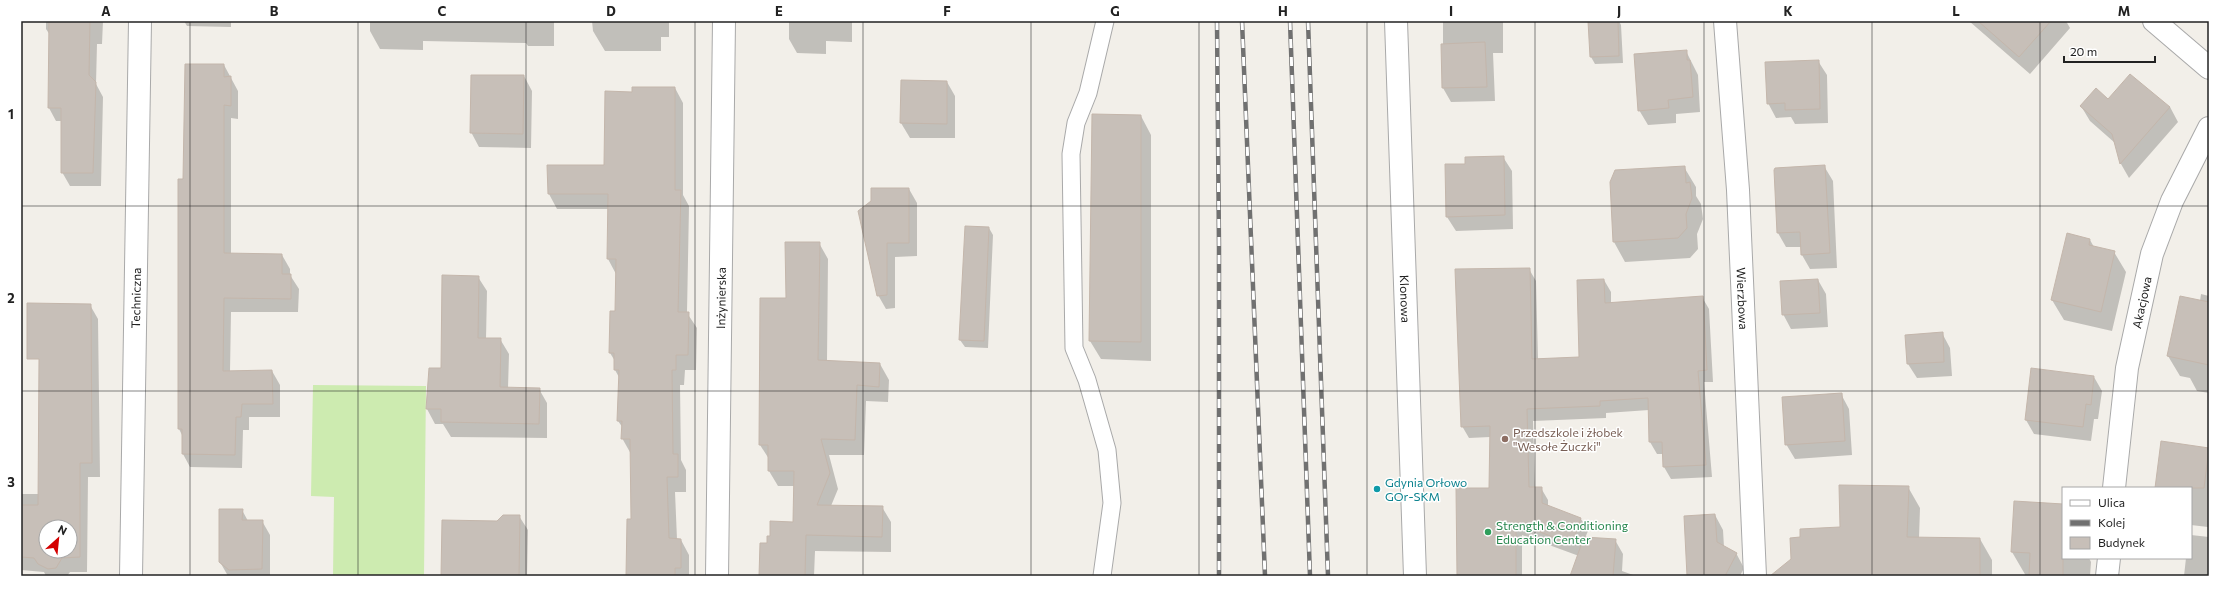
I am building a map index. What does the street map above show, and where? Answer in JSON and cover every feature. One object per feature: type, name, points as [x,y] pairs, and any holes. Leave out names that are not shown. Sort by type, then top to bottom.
[{"type":"street","name":"Techniczna","points":[[130,576],[140,21]]},
{"type":"street","name":"Inżynierska","points":[[717,576],[724,21]]},
{"type":"street","name":"Klonowa","points":[[1396,21],[1415,576]]},
{"type":"street","name":"Wierzbowa","points":[[1725,21],[1738,190],[1755,576]]},
{"type":"street","points":[[2154,21],[2209,68]]},
{"type":"street","name":"Akacjowa","points":[[2114,487],[2127,368],[2152,254],[2172,201],[2209,128]]},
{"type":"street","points":[[2108,576],[2109,559]]},
{"type":"lane","points":[[1102,576],[1112,503],[1107,450],[1087,380],[1074,348],[1071,154],[1076,122],[1088,93],[1105,21]]},
{"type":"green space","points":[[313,385],[426,386],[424,576],[333,576],[334,497],[311,496]]},
{"type":"building","points":[[49,21],[90,21],[89,75],[96,82],[93,173],[61,173],[61,108],[48,108]]},
{"type":"building","points":[[1588,21],[1618,21],[1619,56],[1590,57]]},
{"type":"building","points":[[1978,21],[2051,21],[2019,57]]},
{"type":"building","points":[[1485,42],[1487,87],[1442,88],[1441,44]]},
{"type":"building","points":[[1687,50],[1687,60],[1690,60],[1693,97],[1668,100],[1669,108],[1638,111],[1634,54]]},
{"type":"building","points":[[1819,60],[1820,109],[1785,110],[1785,103],[1767,104],[1765,62]]},
{"type":"building","points":[[185,64],[224,64],[224,77],[231,76],[231,106],[224,105],[224,253],[282,254],[282,274],[291,274],[291,299],[224,298],[223,371],[272,370],[273,404],[242,404],[241,417],[236,417],[235,455],[182,454],[182,429],[178,429],[178,179],[183,179]]},
{"type":"building","points":[[2130,74],[2170,107],[2120,164],[2112,134],[2080,106],[2096,88],[2108,99]]},
{"type":"building","points":[[471,75],[524,75],[523,134],[470,133]]},
{"type":"building","points":[[901,80],[947,81],[947,124],[900,123]]},
{"type":"building","points":[[632,87],[675,87],[675,190],[681,190],[678,312],[689,312],[688,355],[676,355],[676,370],[672,370],[673,454],[678,454],[678,477],[667,477],[669,538],[681,539],[681,568],[675,568],[675,576],[626,576],[627,519],[631,519],[630,439],[621,439],[622,421],[617,421],[619,370],[614,370],[614,353],[609,353],[610,311],[615,311],[616,259],[607,259],[608,194],[548,194],[547,165],[604,165],[605,91],[632,92]]},
{"type":"building","points":[[1092,114],[1141,115],[1141,342],[1089,341]]},
{"type":"building","points":[[1504,156],[1505,215],[1446,217],[1445,164],[1465,164],[1465,157]]},
{"type":"building","points":[[1825,165],[1830,253],[1801,255],[1800,232],[1777,233],[1774,170],[1775,168]]},
{"type":"building","points":[[1685,166],[1686,183],[1690,182],[1692,198],[1686,214],[1687,228],[1678,238],[1613,242],[1610,182],[1615,170]]},
{"type":"building","points":[[871,188],[909,188],[909,243],[887,243],[887,295],[877,296],[858,211],[871,201]]},
{"type":"building","points":[[965,226],[989,227],[984,341],[959,340]]},
{"type":"building","points":[[2067,233],[2090,239],[2089,245],[2115,251],[2101,312],[2051,300]]},
{"type":"building","points":[[785,242],[820,242],[818,360],[880,363],[879,387],[857,385],[855,440],[821,439],[830,473],[817,505],[883,506],[882,537],[806,535],[805,576],[759,576],[760,543],[767,543],[767,536],[770,536],[770,521],[793,522],[794,471],[768,471],[768,445],[759,445],[760,298],[786,298]]},
{"type":"building","points":[[1530,268],[1532,359],[1579,357],[1577,280],[1604,279],[1605,303],[1703,296],[1707,370],[1698,371],[1706,465],[1663,467],[1662,442],[1649,442],[1648,398],[1600,401],[1600,406],[1527,409],[1529,487],[1542,487],[1542,503],[1581,518],[1572,544],[1516,523],[1516,576],[1457,576],[1456,488],[1489,488],[1490,426],[1461,427],[1455,269]]},
{"type":"building","points":[[442,275],[479,276],[478,338],[501,338],[500,387],[540,388],[539,424],[441,422],[441,409],[426,409],[429,368],[441,368]]},
{"type":"building","points":[[1818,279],[1820,313],[1782,315],[1780,281]]},
{"type":"building","points":[[2180,296],[2209,302],[2209,365],[2167,356]]},
{"type":"building","points":[[27,303],[91,304],[92,463],[80,463],[80,557],[78,557],[78,519],[38,519],[38,559],[61,559],[56,568],[48,569],[38,564],[34,558],[21,557],[21,505],[38,505],[39,359],[27,359]]},
{"type":"building","points":[[1943,332],[1944,362],[1907,364],[1905,335]]},
{"type":"building","points":[[2031,368],[2094,376],[2091,405],[2086,404],[2083,427],[2025,420]]},
{"type":"building","points":[[1842,393],[1845,441],[1785,445],[1782,397]]},
{"type":"building","points":[[2161,441],[2209,448],[2204,488],[2155,487]]},
{"type":"building","points":[[1839,485],[1909,486],[1907,537],[1980,538],[1980,576],[1770,576],[1791,559],[1790,538],[1800,537],[1800,529],[1840,527]]},
{"type":"building","points":[[2014,501],[2062,504],[2063,576],[2029,576],[2030,553],[2011,552]]},
{"type":"building","points":[[219,509],[243,509],[242,520],[263,520],[262,569],[229,570],[219,562]]},
{"type":"building","points":[[1715,514],[1717,542],[1737,553],[1725,576],[1687,576],[1684,516]]},
{"type":"building","points":[[503,515],[520,515],[519,576],[441,576],[442,520],[497,521]]},
{"type":"building","points":[[1584,537],[1616,539],[1613,576],[1570,576]]},
{"type":"railway","points":[[1217,21],[1219,576]]},
{"type":"railway","points":[[1242,21],[1265,576]]},
{"type":"railway","points":[[1290,21],[1310,576]]},
{"type":"railway","points":[[1308,21],[1328,576]]},
{"type":"place","name":"Przedszkole i żłobek \"Wesołe Żuczki\"","points":[[1505,439]]},
{"type":"place","name":"Gdynia Orłowo GOr-SKM","points":[[1377,489]]},
{"type":"place","name":"Strength & Conditioning Education Center","points":[[1488,532]]}]
